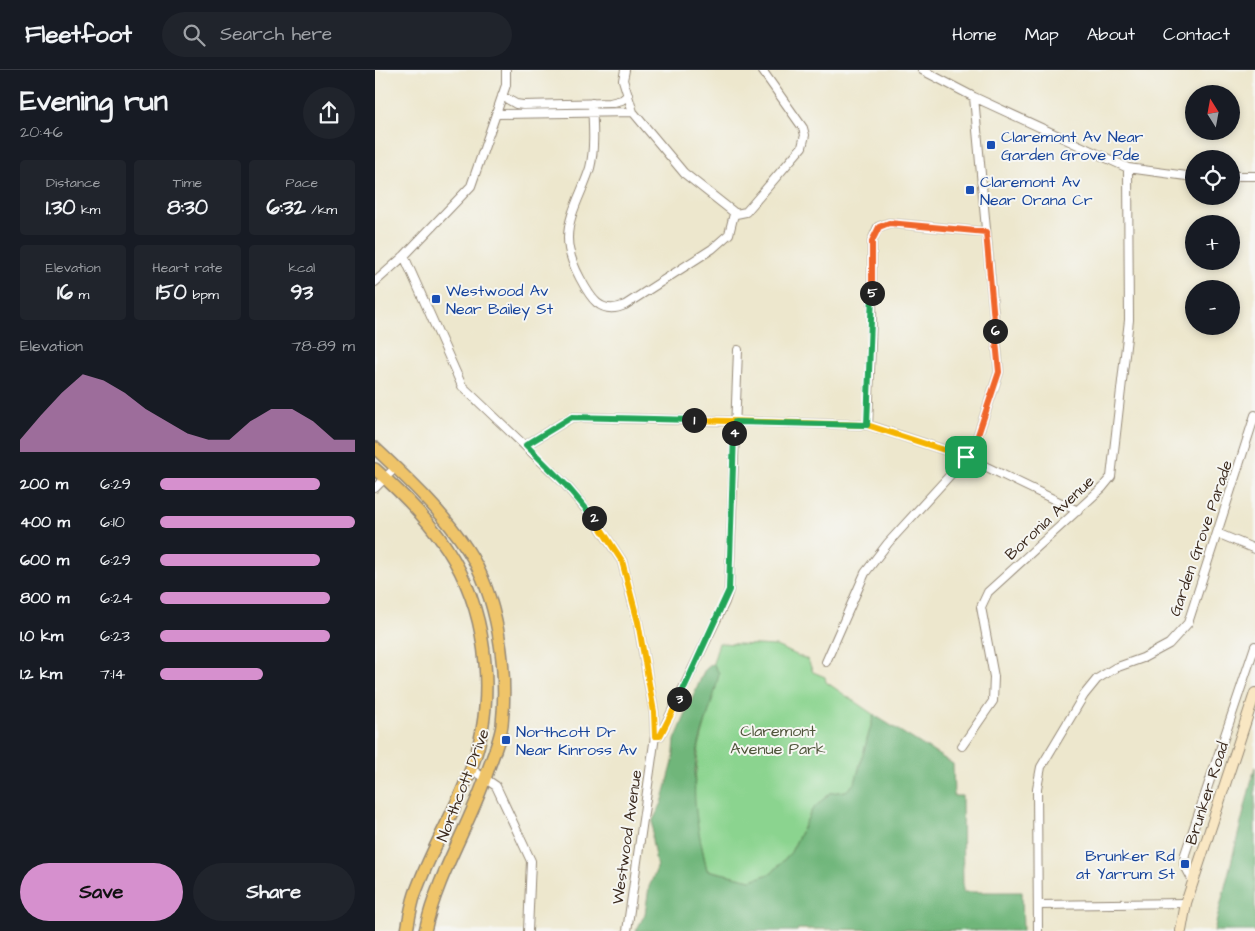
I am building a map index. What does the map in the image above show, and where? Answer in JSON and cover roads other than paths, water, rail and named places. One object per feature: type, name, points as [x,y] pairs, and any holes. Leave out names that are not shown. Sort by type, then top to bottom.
[{"type":"main road","name":"Northcott Drive","points":[[375,448],[437,510],[468,550],[488,593],[503,662],[501,726],[485,777],[433,902],[425,931]]},
{"type":"main road","name":"Northcott Drive","points":[[375,469],[423,516],[455,562],[471,601],[483,638],[485,680],[483,720],[471,769],[415,895],[407,931]]},
{"type":"main road","name":"Brunker Road","points":[[1181,931],[1186,902],[1255,694]]},
{"type":"street","points":[[375,282],[404,256],[471,186],[506,84],[506,70]]},
{"type":"street","points":[[625,70],[623,80],[633,112],[684,173],[734,214],[746,212],[802,147],[805,135],[796,116],[762,70]]},
{"type":"street","points":[[922,70],[974,97],[1128,168],[1185,176]]},
{"type":"street","points":[[502,96],[516,104],[523,105],[615,102],[628,95]]},
{"type":"street","points":[[826,662],[865,574],[888,543],[973,450],[999,372],[974,97]]},
{"type":"street","points":[[592,103],[591,166],[570,223],[568,237],[569,252],[573,263],[591,299],[596,304],[611,309],[625,305],[712,249],[729,234],[734,214]]},
{"type":"street","points":[[496,114],[633,112]]},
{"type":"street","name":"Boronia Avenue","points":[[962,746],[993,701],[994,677],[981,621],[981,607],[988,592],[1078,511],[1111,477],[1129,320],[1128,168]]},
{"type":"street","points":[[1240,176],[1255,176]]},
{"type":"street","points":[[867,425],[872,314],[872,241],[879,227],[889,223],[986,232]]},
{"type":"street","name":"Westwood Avenue","points":[[404,256],[462,386],[565,484],[595,520],[622,561],[638,622],[654,712],[655,736],[627,931]]},
{"type":"street","points":[[655,736],[660,736],[676,706],[729,590],[738,350]]},
{"type":"street","name":"Garden Grove Parade","points":[[1038,931],[1037,788],[1041,767],[1084,695],[1097,679],[1115,668],[1143,658],[1169,644],[1188,623],[1255,415]]},
{"type":"street","points":[[526,445],[572,417],[867,425],[966,457],[1078,511]]},
{"type":"street","points":[[375,488],[396,468]]},
{"type":"street","points":[[1217,533],[1255,549]]},
{"type":"street","points":[[1193,881],[1184,864],[1185,854],[1255,646]]},
{"type":"street","points":[[471,769],[496,786],[531,861],[528,931]]},
{"type":"street","points":[[1039,905],[1186,902]]},
{"type":"place","name":"Claremont Av Near Garden Grove Pde","points":[[991,145]]},
{"type":"place","name":"Claremont Av Near Orana Cr","points":[[970,190]]},
{"type":"place","name":"Westwood Av Near Bailey St","points":[[436,299]]},
{"type":"place","name":"Northcott Dr Near Kinross Av","points":[[506,740]]},
{"type":"place","name":"Brunker Rd at Yarrum St","points":[[1185,864]]},
{"type":"park label","name":"Claremont Avenue Park","points":[[778,739]]}]
